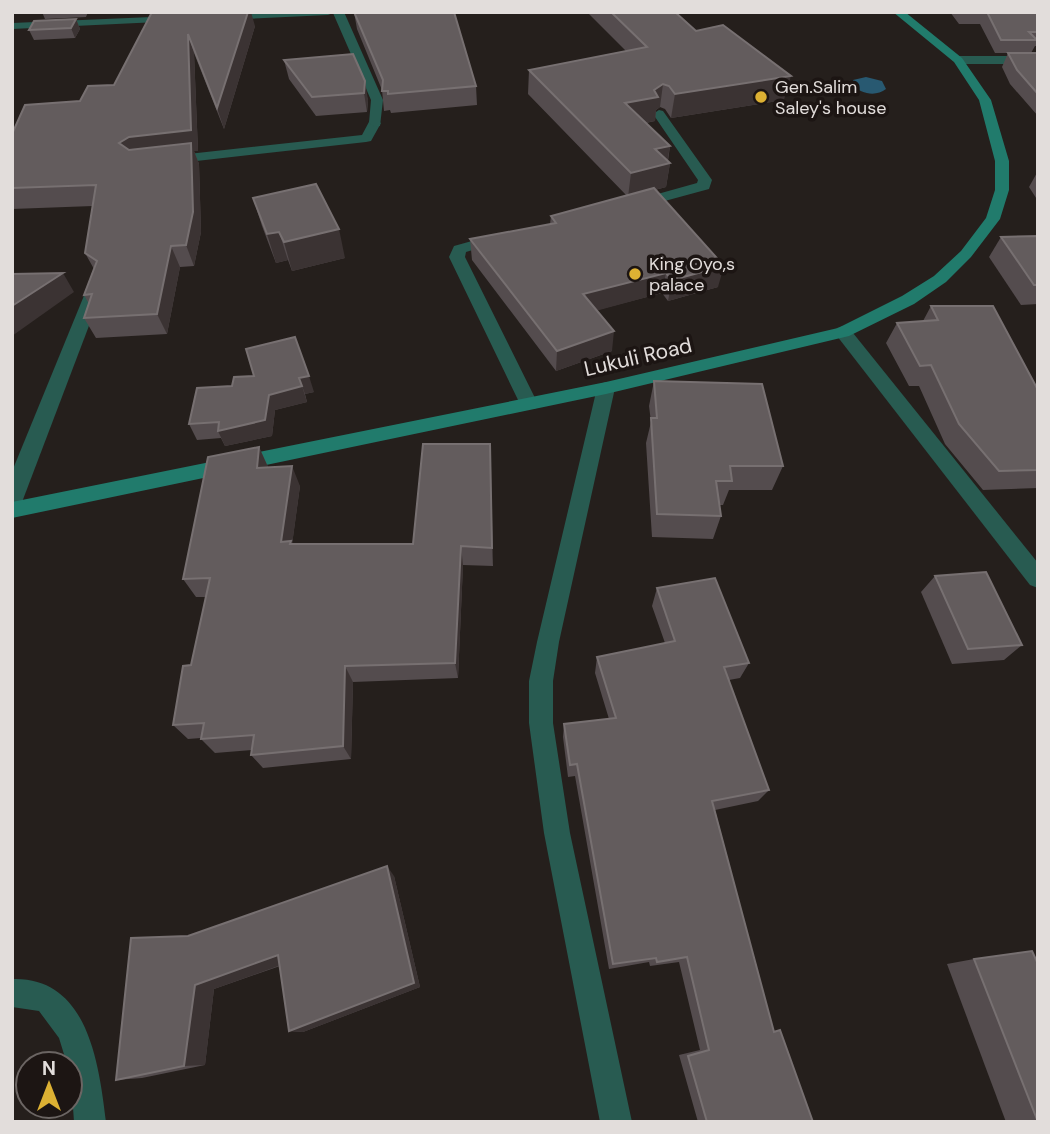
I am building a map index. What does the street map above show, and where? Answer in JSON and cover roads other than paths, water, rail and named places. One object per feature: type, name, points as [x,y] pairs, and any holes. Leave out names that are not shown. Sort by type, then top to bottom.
[{"type":"street","points":[[205,18],[328,12]]},
{"type":"street","points":[[152,162],[366,138],[375,124],[377,100],[338,12]]},
{"type":"street","name":"Lukuli Road","points":[[12,510],[607,388],[843,332],[908,300],[940,278],[966,254],[993,219],[1002,190],[1002,161],[985,100],[958,60],[898,12]]},
{"type":"street","points":[[12,26],[191,18]]},
{"type":"street","points":[[958,60],[1038,60]]},
{"type":"street","points":[[615,209],[704,186],[705,180],[659,114]]},
{"type":"street","points":[[509,235],[469,244],[459,249],[457,257],[529,404]]},
{"type":"street","points":[[12,504],[23,469],[98,281]]},
{"type":"street","points":[[843,332],[1038,579]]},
{"type":"street","points":[[607,388],[548,642],[541,681],[541,723],[558,833],[616,1122]]},
{"type":"street","points":[[12,993],[28,992],[52,1003],[72,1035],[86,1084],[90,1122]]},
{"type":"water","points":[[866,77],[882,81],[886,89],[869,93],[852,85],[853,80]]},
{"type":"place","name":"Gen.Salim Saley's house","points":[[761,97]]},
{"type":"place","name":"King Oyo,s palace","points":[[635,274]]}]
